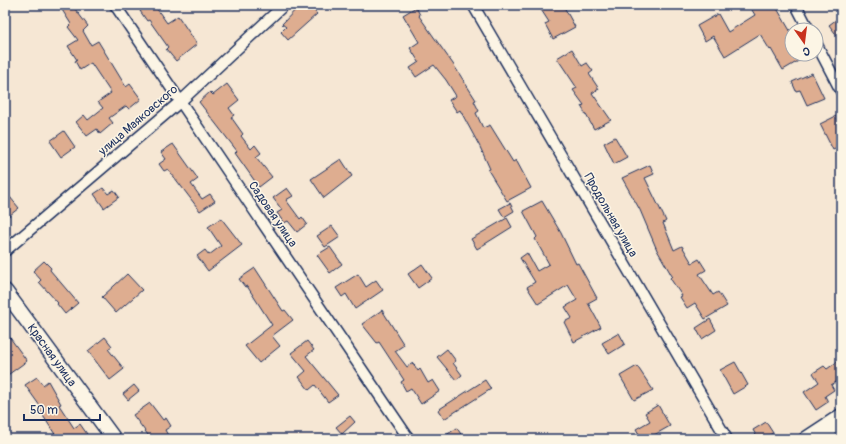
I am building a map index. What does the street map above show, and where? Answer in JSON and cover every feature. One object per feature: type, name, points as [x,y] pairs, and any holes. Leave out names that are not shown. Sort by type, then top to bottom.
[{"type":"street","name":"Садовая улица","points":[[115,5],[409,439]]},
{"type":"street","name":"улица Маяковского","points":[[5,251],[181,101],[284,5]]},
{"type":"street","name":"Продольная улица","points":[[473,5],[727,439]]},
{"type":"street","points":[[796,5],[805,22]]},
{"type":"street","points":[[824,58],[841,91]]},
{"type":"street","name":"Красная улица","points":[[5,291],[114,439]]},
{"type":"street","points":[[806,439],[841,416]]},
{"type":"street","points":[[829,439],[841,431]]},
{"type":"building","points":[[59,5],[72,5],[88,26],[83,31],[91,45],[98,41],[126,87],[130,84],[141,99],[129,109],[126,106],[109,118],[113,123],[100,134],[97,129],[87,136],[76,122],[84,115],[88,120],[103,108],[98,102],[111,93],[91,63],[80,70],[75,61],[77,60],[68,46],[78,40],[68,27],[71,24]]},
{"type":"building","points":[[148,5],[154,5],[167,23],[178,16],[197,44],[176,61],[166,49],[168,47],[149,20],[147,21],[140,11]]},
{"type":"building","points":[[300,5],[309,5],[317,14],[288,40],[281,32],[286,27],[282,24]]},
{"type":"building","points":[[538,5],[563,5],[575,27],[553,39],[545,24],[549,22]]},
{"type":"building","points":[[749,5],[775,5],[785,22],[784,62],[797,62],[783,70],[760,34],[725,56],[713,36],[705,41],[697,26],[718,14],[728,32],[755,15]]},
{"type":"building","points":[[416,7],[420,15],[419,16],[476,100],[474,101],[479,111],[476,113],[483,128],[490,125],[513,162],[516,160],[531,188],[507,201],[488,170],[490,169],[480,147],[460,110],[457,112],[449,100],[456,96],[446,80],[434,65],[416,77],[410,68],[419,62],[410,48],[419,42],[403,15]]},
{"type":"building","points":[[841,16],[841,41],[829,25]]},
{"type":"building","points":[[572,49],[582,66],[587,63],[593,71],[589,74],[599,89],[592,93],[611,120],[594,129],[581,106],[584,105],[573,90],[577,88],[557,58]]},
{"type":"building","points":[[812,73],[824,98],[807,105],[800,90],[796,91],[792,82]]},
{"type":"building","points":[[227,84],[239,100],[229,108],[234,115],[231,117],[243,134],[241,136],[251,149],[255,145],[261,153],[256,157],[272,177],[259,187],[235,153],[237,151],[199,102],[210,92],[213,95]]},
{"type":"building","points":[[836,116],[841,127],[841,146],[833,150],[820,124]]},
{"type":"building","points":[[64,131],[75,147],[61,157],[50,141]]},
{"type":"building","points":[[615,137],[627,157],[614,164],[604,143]]},
{"type":"building","points":[[173,144],[198,179],[191,184],[202,199],[210,194],[215,201],[200,211],[168,169],[164,171],[159,164],[166,159],[161,152]]},
{"type":"building","points":[[341,159],[352,176],[324,198],[311,179]]},
{"type":"building","points":[[650,165],[654,174],[645,178],[666,221],[663,223],[674,250],[682,246],[692,263],[699,259],[706,270],[699,274],[713,295],[718,292],[727,306],[705,319],[695,303],[687,308],[680,297],[682,296],[670,278],[672,276],[657,250],[640,210],[622,178]]},
{"type":"building","points":[[103,188],[108,194],[114,190],[119,197],[104,208],[94,194]]},
{"type":"building","points":[[287,188],[293,196],[286,200],[300,219],[302,217],[307,224],[297,232],[288,221],[284,223],[277,213],[282,210],[273,198]]},
{"type":"building","points":[[5,191],[19,208],[5,219]]},
{"type":"building","points":[[542,201],[561,233],[576,264],[578,263],[597,298],[588,303],[601,327],[574,342],[564,322],[572,318],[565,307],[577,300],[568,285],[538,304],[527,287],[535,282],[520,258],[527,253],[537,271],[549,264],[535,239],[537,237],[523,211]]},
{"type":"building","points":[[510,203],[514,211],[504,217],[499,209]]},
{"type":"building","points":[[221,218],[242,245],[208,271],[197,256],[205,250],[209,255],[221,246],[208,227]]},
{"type":"building","points":[[507,218],[512,227],[477,249],[471,239]]},
{"type":"building","points":[[332,226],[340,237],[325,247],[317,236]]},
{"type":"building","points":[[330,247],[342,264],[330,273],[317,255]]},
{"type":"building","points":[[44,261],[78,303],[65,314],[57,304],[58,303],[39,282],[41,280],[33,271]]},
{"type":"building","points":[[422,264],[432,278],[418,288],[408,274]]},
{"type":"building","points":[[255,268],[283,311],[285,310],[293,320],[272,336],[280,346],[259,363],[245,346],[272,325],[247,286],[245,287],[239,279]]},
{"type":"building","points":[[127,274],[142,290],[116,313],[102,297]]},
{"type":"building","points":[[358,274],[366,287],[376,280],[383,290],[355,309],[346,294],[342,297],[336,288]]},
{"type":"building","points":[[382,310],[404,345],[395,351],[407,367],[413,363],[418,371],[420,369],[428,383],[433,380],[440,391],[421,404],[411,388],[406,391],[401,382],[404,380],[379,342],[377,343],[362,324]]},
{"type":"building","points":[[710,319],[716,330],[702,339],[696,328]]},
{"type":"building","points":[[5,331],[27,361],[5,377]]},
{"type":"building","points":[[619,333],[625,344],[609,354],[602,343]]},
{"type":"building","points":[[105,337],[112,346],[108,349],[124,369],[110,380],[88,351]]},
{"type":"building","points":[[307,341],[314,350],[306,356],[338,395],[328,402],[315,385],[309,390],[299,377],[306,371],[291,353]]},
{"type":"building","points":[[447,349],[456,361],[453,363],[462,375],[456,380],[437,357]]},
{"type":"building","points":[[841,359],[841,379],[831,385],[834,390],[825,396],[828,402],[816,410],[804,392],[819,382],[813,373],[824,366],[827,369]]},
{"type":"building","points":[[735,362],[748,385],[733,394],[720,370]]},
{"type":"building","points":[[637,366],[653,390],[634,400],[620,376]]},
{"type":"building","points":[[37,377],[43,385],[48,381],[61,404],[59,405],[74,428],[80,424],[87,434],[80,439],[58,439],[38,408],[40,406],[25,385]]},
{"type":"building","points":[[485,380],[491,389],[444,419],[438,410]]},
{"type":"building","points":[[134,385],[139,391],[128,400],[123,394]]},
{"type":"building","points":[[150,403],[163,420],[166,418],[171,426],[165,430],[170,439],[151,439],[133,415]]},
{"type":"building","points":[[658,405],[670,426],[647,439],[642,439],[636,429],[650,421],[645,413]]},
{"type":"building","points":[[350,416],[355,422],[342,434],[336,427]]},
{"type":"building","points":[[766,422],[773,433],[762,439],[758,439],[753,430]]},
{"type":"building","points":[[457,428],[464,439],[440,439]]}]
